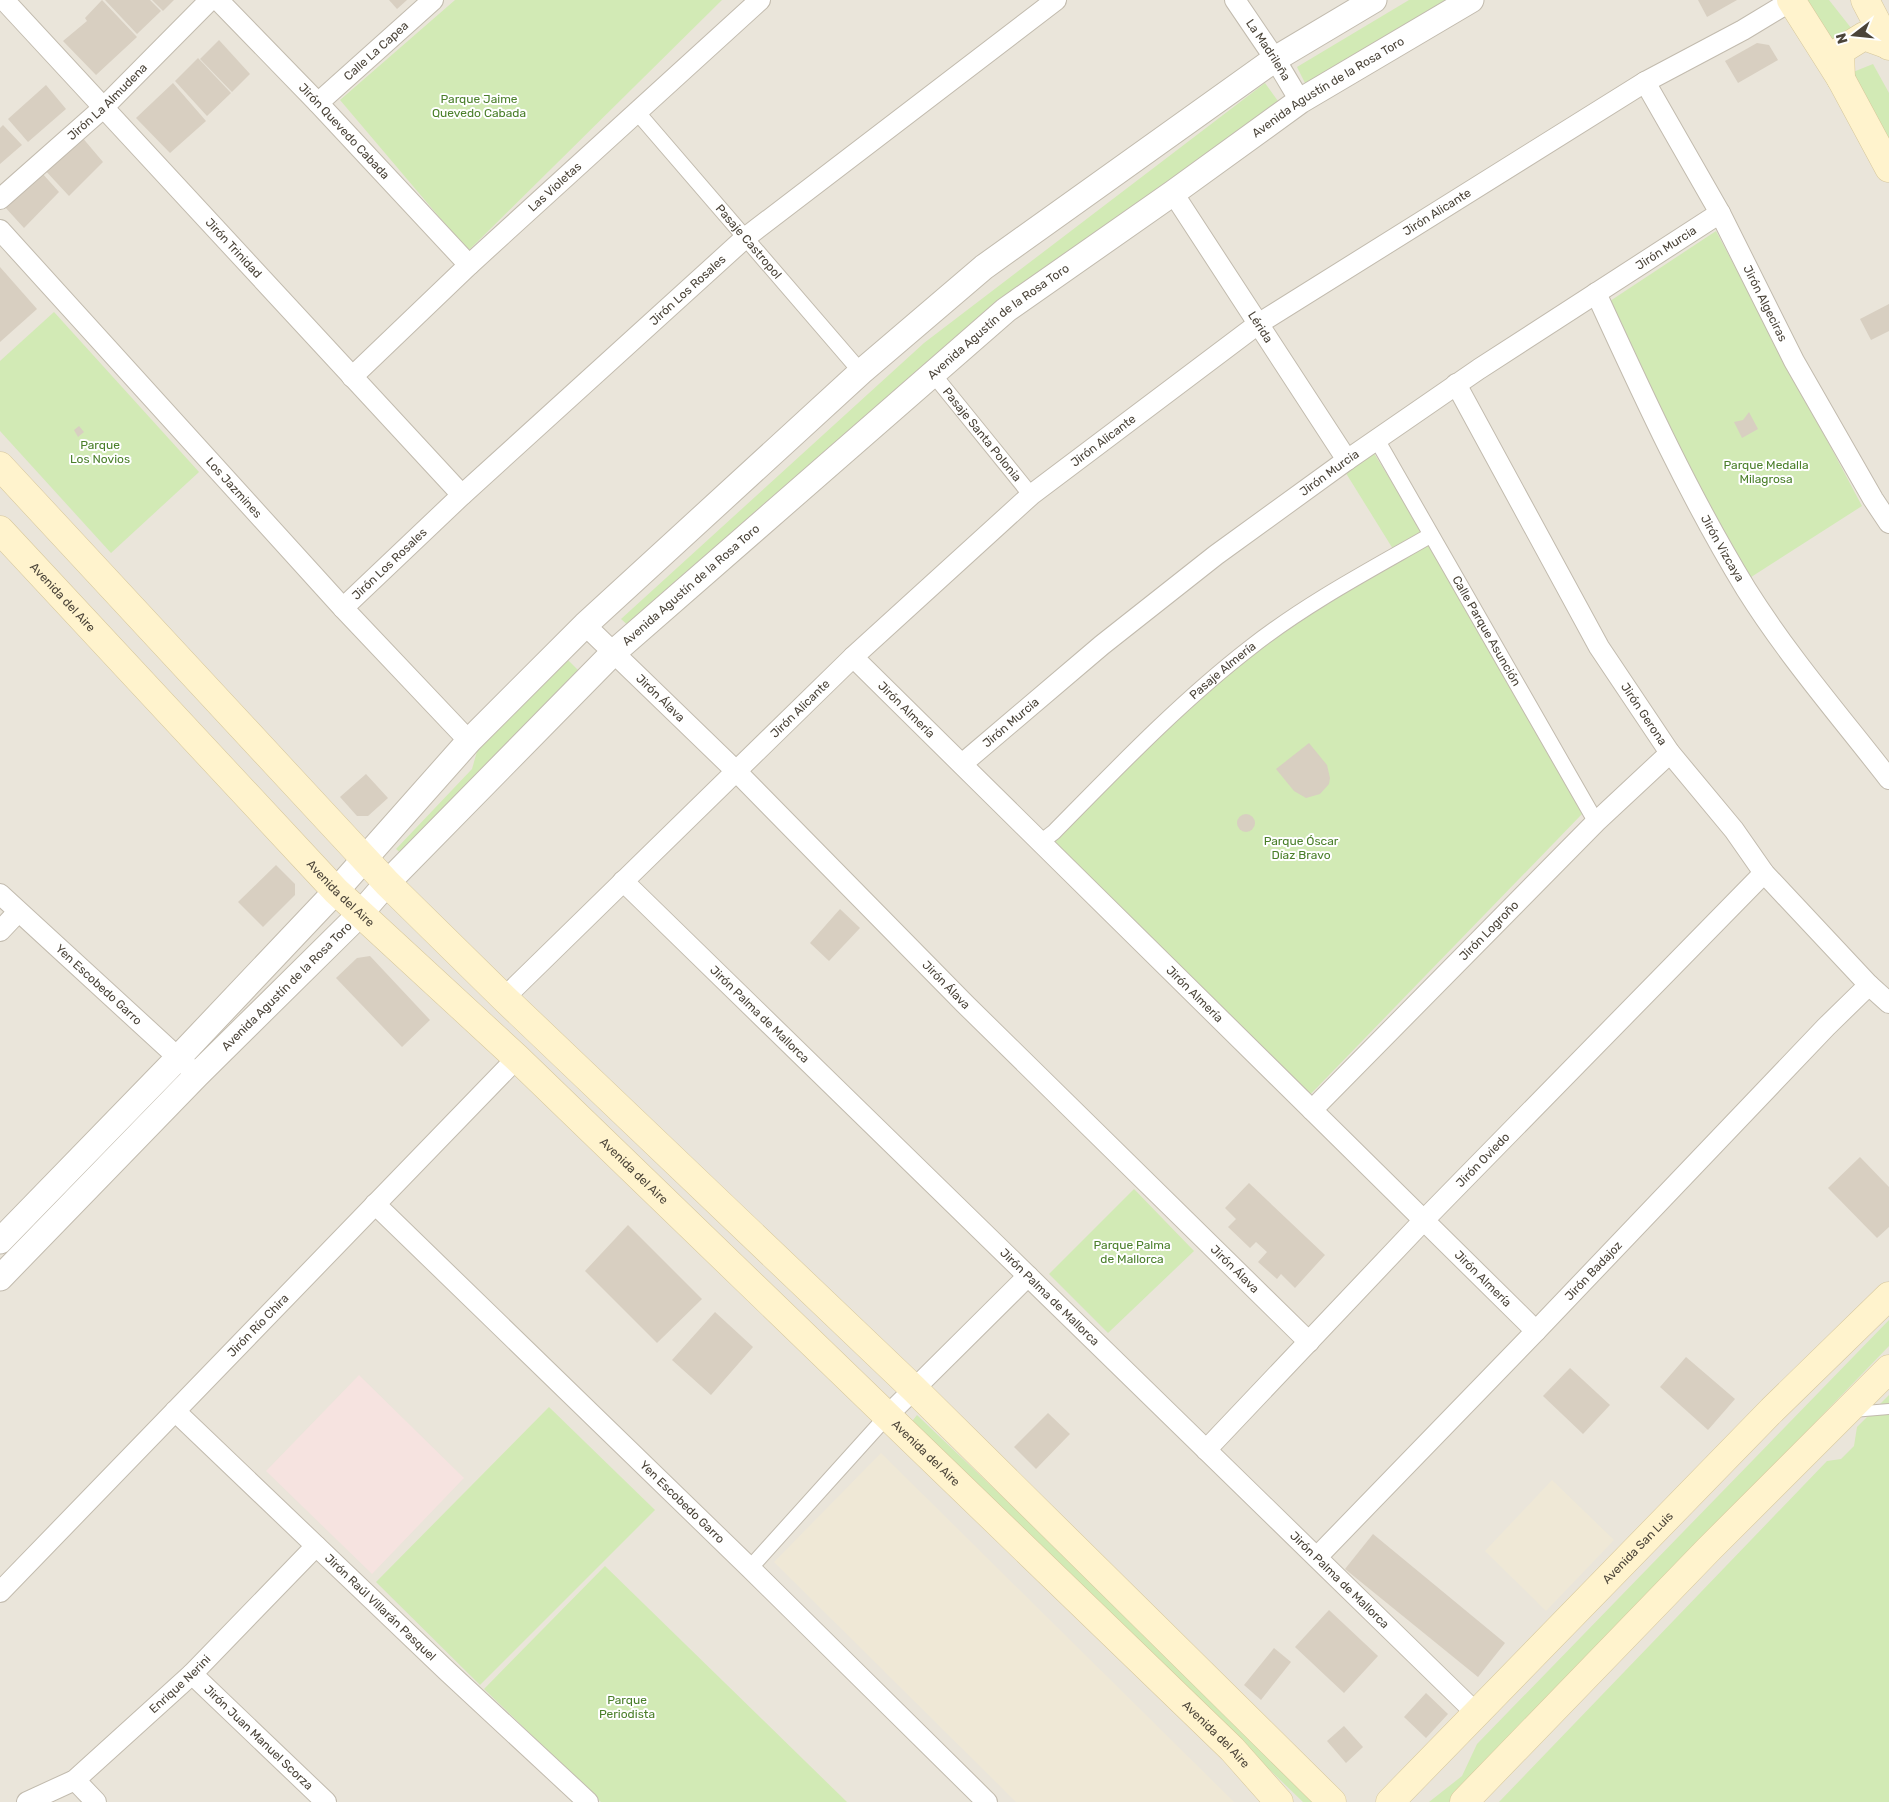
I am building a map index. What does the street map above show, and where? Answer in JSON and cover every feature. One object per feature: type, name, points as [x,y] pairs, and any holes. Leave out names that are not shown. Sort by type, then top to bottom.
[{"type":"main road","points":[[1791,0],[1841,79],[1889,168]]},
{"type":"main road","points":[[1865,0],[1889,45]]},
{"type":"main road","points":[[1841,79],[1840,51],[1864,36],[1889,45]]},
{"type":"main road","points":[[0,466],[396,892],[504,998],[914,1389],[1332,1802]]},
{"type":"main road","points":[[4,539],[28,525],[33,517],[36,503]]},
{"type":"main road","name":"Avenida del Aire","points":[[4,539],[336,891],[517,1058],[888,1415],[1232,1749],[1279,1802]]},
{"type":"main road","name":"Avenida San Luis","points":[[1390,1802],[1772,1410],[1889,1296]]},
{"type":"main road","points":[[1464,1802],[1709,1549],[1889,1369]]},
{"type":"street","name":"Jirón Trinidad","points":[[4,0],[462,495]]},
{"type":"street","name":"Jirón La Almudena","points":[[0,198],[103,108],[210,0]]},
{"type":"street","name":"Jirón Quevedo Cabada","points":[[218,0],[318,103],[469,265]]},
{"type":"street","name":"Calle La Capea","points":[[318,103],[433,0]]},
{"type":"street","name":"Las Violetas","points":[[352,377],[469,265],[760,0]]},
{"type":"street","name":"La Madrileña","points":[[1235,0],[1275,59],[1300,101]]},
{"type":"street","points":[[0,1241],[178,1058],[336,891],[469,742],[585,625],[861,372],[984,267],[1275,59],[1374,0]]},
{"type":"street","name":"Avenida Agustín de la Rosa Toro","points":[[0,1278],[197,1074],[360,914],[396,892],[613,653],[1006,310],[1300,101],[1472,0]]},
{"type":"street","name":"Jirón Alicante","points":[[504,998],[737,772],[853,656],[1031,495],[1258,324],[1645,82],[1743,30],[1791,0]]},
{"type":"street","name":"Jirón Los Rosales","points":[[343,608],[462,495],[745,238],[1048,2]]},
{"type":"street","name":"Jirón Algeciras","points":[[1645,82],[1720,214],[1794,361],[1873,499],[1889,523]]},
{"type":"street","name":"Pasaje Castropol","points":[[637,112],[861,372]]},
{"type":"street","name":"Lérida","points":[[1173,193],[1347,460]]},
{"type":"street","name":"Jirón Murcia","points":[[962,764],[1102,646],[1216,556],[1347,460],[1456,384],[1720,214]]},
{"type":"street","name":"Los Jazmines","points":[[0,230],[343,608],[469,742]]},
{"type":"street","name":"Jirón Vizcaya","points":[[1596,293],[1652,413],[1720,544],[1747,590],[1791,656],[1889,779]]},
{"type":"street","name":"Pasaje Santa Polonia","points":[[934,374],[1031,495]]},
{"type":"street","name":"Jirón Gerona","points":[[1456,384],[1599,647],[1670,753],[1734,830],[1764,873],[1869,985],[1889,1003]]},
{"type":"street","name":"Calle Parque Asunción","points":[[1377,440],[1596,822]]},
{"type":"street","name":"Pasaje Almería","points":[[1041,842],[1054,832],[1152,734],[1251,646],[1314,602],[1431,535]]},
{"type":"street","name":"Jirón Álava","points":[[585,625],[737,772],[965,1004],[1309,1342]]},
{"type":"street","name":"Jirón Almería","points":[[853,656],[1536,1331]]},
{"type":"street","name":"Jirón Logroño","points":[[1312,1110],[1596,822],[1670,753]]},
{"type":"street","name":"Jirón Oviedo","points":[[1206,1450],[1424,1220],[1764,873]]},
{"type":"street","name":"Jirón Palma de Mallorca","points":[[623,881],[1476,1713]]},
{"type":"street","name":"Yen Escobedo Garro","points":[[0,894],[197,1074]]},
{"type":"street","points":[[0,931],[18,912]]},
{"type":"street","name":"Jirón Badajoz","points":[[1317,1557],[1536,1331],[1812,1041],[1869,985]]},
{"type":"street","name":"Jirón Río Chira","points":[[1,1590],[517,1058]]},
{"type":"street","name":"Yen Escobedo Garro","points":[[375,1204],[750,1568],[987,1802]]},
{"type":"street","points":[[750,1568],[888,1415],[1028,1276]]},
{"type":"street","name":"Jirón Raúl Villarán Pasquel","points":[[175,1412],[588,1802]]},
{"type":"street","name":"Enrique Nerini","points":[[27,1802],[75,1780],[192,1674],[316,1546]]},
{"type":"street","name":"Jirón Juan Manuel Scorza","points":[[192,1674],[326,1802]]},
{"type":"street","points":[[75,1780],[96,1802]]},
{"type":"lane","points":[[1845,1413],[1889,1409]]},
{"type":"shaded area","points":[[0,0],[1889,0],[1889,1802],[0,1802]]},
{"type":"shaded area","points":[[359,1375],[464,1478],[372,1574],[266,1471]]},
{"type":"shaded area","points":[[881,1453],[1234,1802],[1016,1802],[774,1562]]},
{"type":"shaded area","points":[[1552,1480],[1614,1540],[1546,1611],[1485,1551]]},
{"type":"green space","name":"Parque Jaime Quevedo Cabada","points":[[455,0],[722,0],[468,251],[340,100]]},
{"type":"green space","points":[[1409,0],[1452,0],[1308,89],[1297,67]]},
{"type":"green space","points":[[1803,0],[1829,0],[1855,33],[1830,44]]},
{"type":"green space","points":[[1873,64],[1889,93],[1889,139],[1853,72]]},
{"type":"green space","points":[[1265,83],[1283,108],[981,324],[632,629],[621,619],[924,343]]},
{"type":"green space","name":"Parque Medalla Milagrosa","points":[[1716,231],[1862,506],[1745,581],[1604,305]]},
{"type":"green space","name":"Parque Los Novios","points":[[54,312],[199,472],[111,553],[0,431],[0,361]]},
{"type":"green space","points":[[1372,450],[1422,531],[1393,549],[1344,470]]},
{"type":"green space","name":"Parque Óscar Díaz Bravo","points":[[1429,542],[1583,813],[1303,1102],[1045,846],[1226,672],[1316,609]]},
{"type":"green space","points":[[568,660],[582,674],[403,855],[396,849],[472,769],[478,748]]},
{"type":"green space","name":"Parque Palma de Mallorca","points":[[1134,1189],[1194,1251],[1108,1333],[1049,1274]]},
{"type":"green space","points":[[1889,1320],[1889,1346],[1449,1802],[1429,1802],[1462,1776],[1477,1744]]},
{"type":"green space","points":[[1889,1395],[1889,1802],[1499,1802],[1827,1461],[1841,1459],[1854,1446],[1857,1427]]},
{"type":"green space","points":[[549,1407],[655,1510],[480,1685],[376,1582]]},
{"type":"green space","points":[[917,1415],[1322,1802],[1303,1802],[1271,1771],[1219,1733],[905,1430]]},
{"type":"green space","name":"Parque Periodista","points":[[605,1566],[847,1802],[601,1802],[484,1689]]},
{"type":"building","points":[[102,0],[137,37],[96,75],[63,41],[87,21],[85,18]]},
{"type":"building","points":[[105,0],[150,0],[161,11],[137,34]]},
{"type":"building","points":[[152,0],[174,0],[163,11]]},
{"type":"building","points":[[389,0],[407,0],[397,9]]},
{"type":"building","points":[[1698,0],[1737,0],[1707,17]]},
{"type":"building","points":[[219,40],[250,74],[232,92],[200,59]]},
{"type":"building","points":[[1757,43],[1769,45],[1778,60],[1738,83],[1725,61]]},
{"type":"building","points":[[198,58],[231,93],[207,116],[175,81]]},
{"type":"building","points":[[173,83],[206,121],[170,153],[136,118]]},
{"type":"building","points":[[46,85],[66,109],[28,142],[8,119]]},
{"type":"building","points":[[3,125],[22,145],[0,164],[0,128]]},
{"type":"building","points":[[81,136],[103,162],[69,196],[43,168]]},
{"type":"building","points":[[41,172],[59,192],[24,228],[4,206]]},
{"type":"building","points":[[0,267],[37,309],[0,342]]},
{"type":"building","points":[[1889,304],[1889,331],[1871,340],[1860,319]]},
{"type":"building","points":[[1749,412],[1758,429],[1742,438],[1734,422],[1743,420]]},
{"type":"building","points":[[79,426],[84,432],[78,437],[74,430]]},
{"type":"building","points":[[1309,743],[1327,765],[1330,778],[1329,784],[1320,794],[1306,798],[1294,791],[1276,769]]},
{"type":"building","points":[[366,774],[388,798],[368,816],[357,816],[340,797]]},
{"type":"building","points":[[1246,814],[1252,817],[1255,823],[1252,829],[1246,832],[1240,829],[1237,823],[1240,817]]},
{"type":"building","points":[[276,865],[295,884],[295,895],[263,927],[238,902]]},
{"type":"building","points":[[840,909],[860,928],[829,961],[810,943]]},
{"type":"building","points":[[370,956],[430,1020],[402,1047],[336,978],[357,958]]},
{"type":"building","points":[[1860,1157],[1889,1187],[1889,1227],[1877,1238],[1828,1188]]},
{"type":"building","points":[[1249,1183],[1325,1255],[1295,1288],[1281,1274],[1277,1279],[1258,1262],[1267,1252],[1256,1242],[1250,1248],[1228,1227],[1236,1219],[1225,1208]]},
{"type":"building","points":[[628,1225],[702,1299],[657,1343],[585,1271]]},
{"type":"building","points":[[715,1312],[753,1347],[711,1395],[672,1360]]},
{"type":"building","points":[[1686,1357],[1735,1399],[1708,1430],[1660,1387]]},
{"type":"building","points":[[1570,1368],[1610,1405],[1583,1434],[1543,1396]]},
{"type":"building","points":[[1048,1413],[1070,1434],[1036,1469],[1014,1447]]},
{"type":"building","points":[[1373,1534],[1505,1643],[1478,1677],[1345,1569]]},
{"type":"building","points":[[1329,1610],[1378,1656],[1344,1693],[1295,1647]]},
{"type":"building","points":[[1274,1648],[1291,1662],[1261,1700],[1244,1685]]},
{"type":"building","points":[[1426,1693],[1448,1714],[1426,1738],[1404,1717]]},
{"type":"building","points":[[1344,1726],[1363,1747],[1346,1763],[1327,1741]]}]
